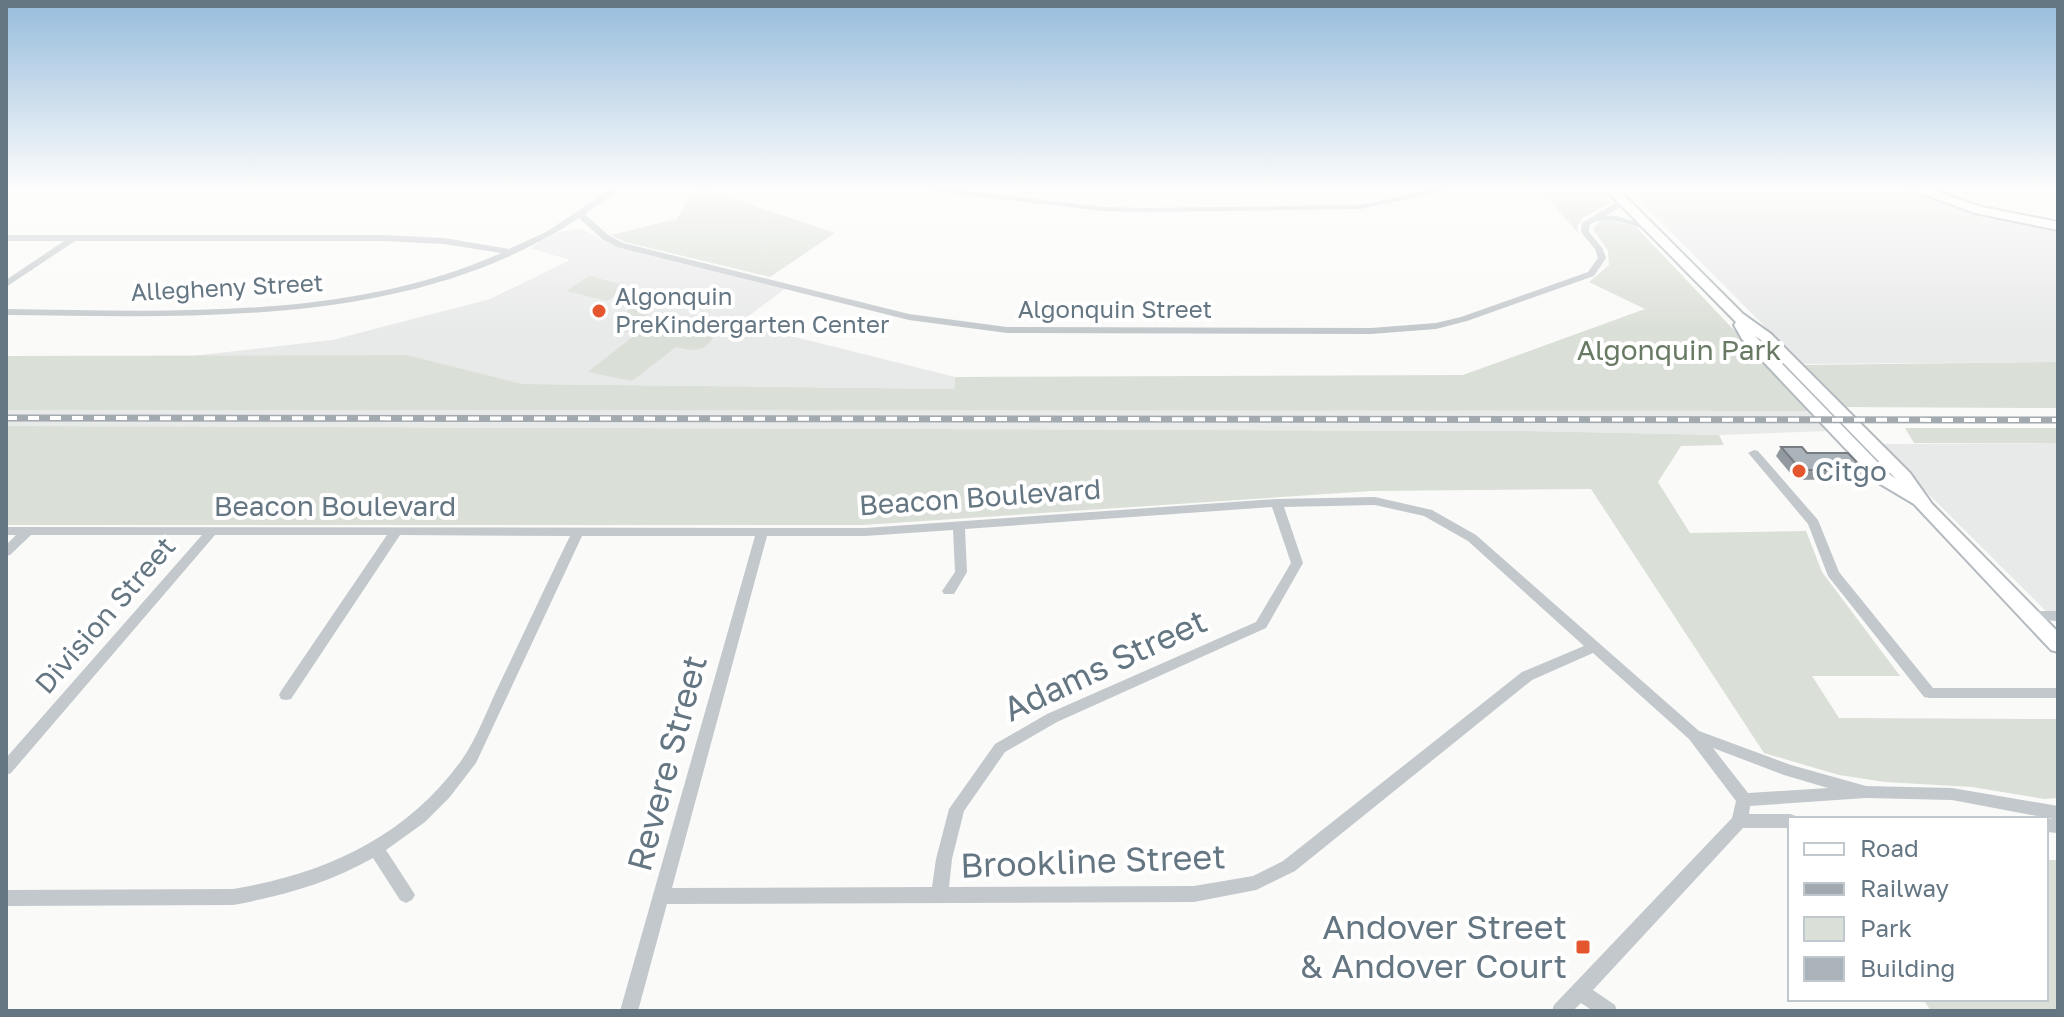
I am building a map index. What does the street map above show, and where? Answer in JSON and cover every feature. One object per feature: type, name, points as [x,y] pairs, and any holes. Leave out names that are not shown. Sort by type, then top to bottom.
[{"type":"main road","points":[[1658,236],[1738,317],[1747,336],[1883,478],[1926,508],[2058,645]]},
{"type":"street","name":"Allegheny Street","points":[[6,312],[213,313],[306,307],[389,294],[474,268],[542,236]]},
{"type":"street","name":"Algonquin Street","points":[[604,236],[620,245],[924,320],[973,327],[1371,331],[1436,326],[1478,315],[1591,274],[1602,258],[1589,236]]},
{"type":"street","points":[[6,238],[384,238],[444,241],[513,252]]},
{"type":"street","points":[[6,284],[73,238]]},
{"type":"street","points":[[1754,453],[1814,523],[1833,573],[1929,693],[2058,693]]},
{"type":"street","name":"Beacon Boulevard","points":[[6,531],[865,532],[1277,503],[1375,501],[1428,513],[1472,538],[1694,735],[1789,771],[1866,792]]},
{"type":"street","name":"Adams Street","points":[[939,896],[944,859],[957,809],[1000,748],[1052,718],[1261,625],[1297,563],[1277,503]]},
{"type":"street","points":[[949,591],[961,572],[959,525]]},
{"type":"street","points":[[6,552],[28,531]]},
{"type":"street","name":"Division Street","points":[[6,769],[212,531]]},
{"type":"street","points":[[286,695],[396,532]]},
{"type":"street","points":[[6,898],[233,897],[260,894],[315,878],[375,848],[433,806],[467,765],[578,532]]},
{"type":"street","name":"Revere Street","points":[[629,1011],[762,532]]},
{"type":"street","points":[[2030,616],[2058,616]]},
{"type":"street","name":"Brookline Street","points":[[661,896],[1194,894],[1256,883],[1289,866],[1527,676],[1594,647]]},
{"type":"street","points":[[1561,1011],[1739,821],[1744,800],[1694,735]]},
{"type":"street","name":"Beacon Boulevard","points":[[1744,800],[1866,792],[1952,794],[2058,813]]},
{"type":"street","points":[[1739,821],[1788,821]]},
{"type":"street","points":[[375,848],[406,895]]},
{"type":"street","points":[[1580,991],[1608,1011]]},
{"type":"shaded area","name":"Algonquin PreKindergarten Center","points":[[549,236],[596,236],[615,246],[785,289],[739,323],[955,377],[954,389],[523,384],[407,355],[192,356],[332,340],[490,299],[570,260],[530,248]]},
{"type":"shaded area","points":[[1675,236],[2058,236],[2058,362],[1802,364]]},
{"type":"shaded area","points":[[6,410],[1811,411],[1828,431],[1719,435],[1527,431],[6,426]]},
{"type":"shaded area","points":[[2058,443],[2058,623],[1878,444]]},
{"type":"green space","points":[[614,236],[830,236],[770,277],[625,242]]},
{"type":"green space","name":"Algonquin Park","points":[[1598,236],[1645,236],[1811,411],[6,410],[6,356],[407,355],[523,384],[954,389],[955,377],[1463,375],[1645,309],[1589,282],[1609,265],[1608,251]]},
{"type":"green space","points":[[589,276],[630,287],[607,301],[566,291]]},
{"type":"green space","points":[[632,308],[651,312],[634,326],[659,332],[677,318],[695,322],[686,330],[714,336],[698,349],[676,347],[632,381],[588,372],[636,334],[619,330],[627,318],[627,311]]},
{"type":"green space","points":[[2058,362],[2058,408],[1844,407],[1802,365]]},
{"type":"green space","points":[[6,426],[1527,431],[1719,435],[1724,445],[1681,446],[1658,482],[1690,533],[1806,531],[1822,572],[1900,676],[1812,676],[1839,718],[2058,719],[2058,798],[2044,799],[1972,787],[1885,782],[1839,775],[1764,753],[1591,489],[1371,491],[863,525],[6,525]]},
{"type":"green space","points":[[1905,428],[2058,428],[2058,443],[1914,443]]},
{"type":"green space","points":[[2048,860],[2058,860],[2058,1011],[1931,1011],[1924,1001],[2048,1001]]},
{"type":"building","points":[[1781,447],[1802,447],[1807,453],[1848,453],[1864,470],[1801,470]]},
{"type":"railway","points":[[6,418],[2058,420]]},
{"type":"place","name":"Algonquin PreKindergarten Center","points":[[599,311]]},
{"type":"place","name":"Citgo","points":[[1799,471]]},
{"type":"place","name":"Andover Street & Andover Court","points":[[1583,947]]}]
